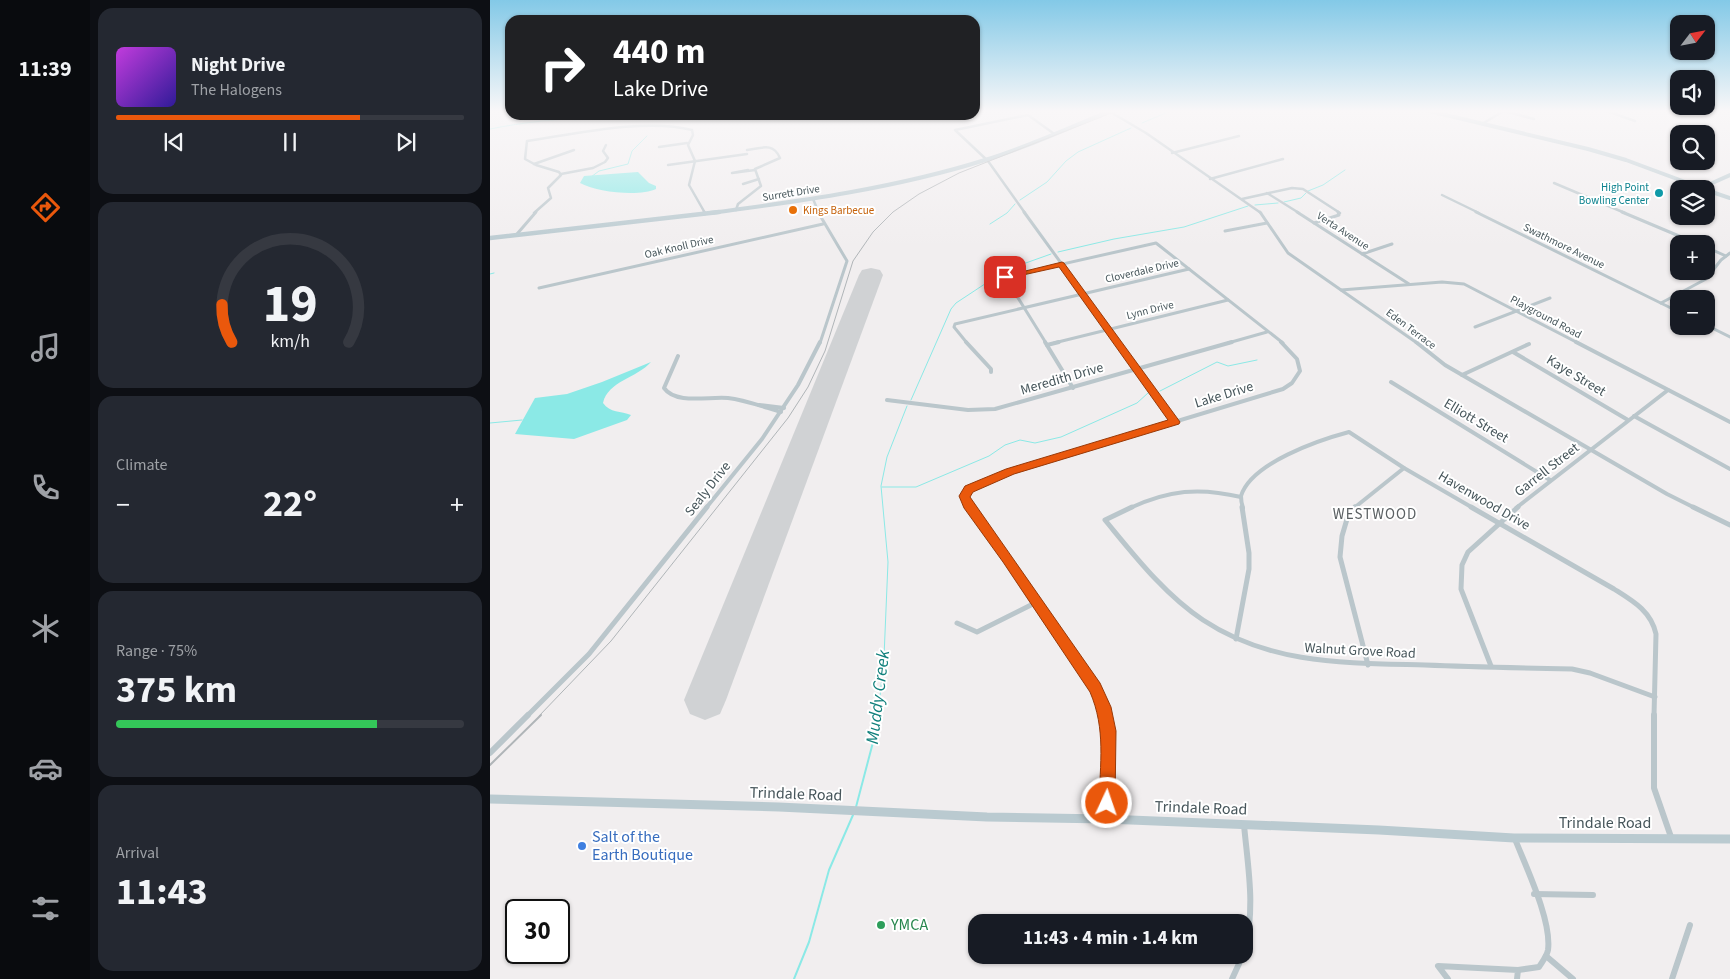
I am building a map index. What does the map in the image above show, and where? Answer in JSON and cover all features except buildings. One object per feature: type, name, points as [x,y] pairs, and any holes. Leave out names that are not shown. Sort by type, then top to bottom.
[{"type":"main road","name":"Surrett Drive","points":[[490,238],[706,214],[814,199],[947,171],[998,156]]},
{"type":"main road","points":[[1610,156],[1680,180]]},
{"type":"main road","points":[[1715,183],[1730,175]]},
{"type":"main road","points":[[1715,193],[1730,198]]},
{"type":"main road","name":"Trindale Road","points":[[490,799],[745,807],[779,806],[987,817],[1106,819],[1379,830],[1514,838],[1730,839]]},
{"type":"street","points":[[525,156],[525,159],[534,164],[561,174]]},
{"type":"street","points":[[534,164],[558,156]]},
{"type":"street","points":[[517,234],[528,220],[552,198],[548,188],[561,174],[594,168],[605,162],[608,158],[606,156]]},
{"type":"street","points":[[691,156],[694,162],[689,185],[694,195],[703,203],[706,214]]},
{"type":"street","points":[[668,166],[727,156]]},
{"type":"street","points":[[748,170],[732,173],[735,171],[748,170],[754,170],[759,165],[776,160],[780,156]]},
{"type":"street","points":[[982,156],[1175,422]]},
{"type":"street","name":"Eden Terrace","points":[[1176,156],[1258,210],[1282,248],[1404,333],[1433,357],[1667,494],[1730,525]]},
{"type":"street","points":[[1210,179],[1282,160]]},
{"type":"street","points":[[736,210],[736,206],[742,200],[761,186],[754,170]]},
{"type":"street","points":[[743,184],[758,179]]},
{"type":"street","points":[[1554,183],[1677,235]]},
{"type":"street","points":[[1242,199],[1300,188],[1340,213],[1339,215],[1314,223]]},
{"type":"street","name":"Verta Avenue","points":[[1267,193],[1410,284]]},
{"type":"street","name":"Swathmore Avenue","points":[[1442,195],[1670,308]]},
{"type":"street","name":"Sealy Drive","points":[[490,753],[572,673],[600,642],[750,455],[783,410],[809,366],[822,339],[847,261],[843,250],[823,224],[815,208],[814,199]]},
{"type":"street","points":[[742,200],[742,209]]},
{"type":"street","points":[[1225,231],[1267,222]]},
{"type":"street","name":"Oak Knoll Drive","points":[[539,288],[823,224]]},
{"type":"street","name":"Lake Drive","points":[[1024,308],[1005,277],[1156,243],[1291,351],[1298,360],[1301,372],[1294,382],[1273,392],[1034,463],[999,475],[969,489],[965,496],[968,505],[1095,688],[1104,707],[1109,731],[1106,819]]},
{"type":"street","points":[[1362,254],[1392,244]]},
{"type":"street","points":[[1661,303],[1706,279],[1728,255],[1715,250]]},
{"type":"street","name":"Cloverdale Drive","points":[[991,372],[991,369],[964,341],[954,325],[1189,269]]},
{"type":"street","name":"Playground Road","points":[[1341,290],[1442,282],[1459,283],[1730,422]]},
{"type":"street","points":[[1475,327],[1550,298]]},
{"type":"street","name":"Lynn Drive","points":[[1047,345],[1228,300]]},
{"type":"street","points":[[1024,308],[1073,388]]},
{"type":"street","points":[[1715,330],[1730,337]]},
{"type":"street","name":"Meredith Drive","points":[[887,400],[968,410],[988,410],[1016,404],[1268,332]]},
{"type":"street","points":[[1462,375],[1529,344]]},
{"type":"street","name":"Kaye Street","points":[[1513,352],[1628,420]]},
{"type":"street","points":[[678,356],[665,382],[664,388],[667,392],[679,397],[730,398],[759,405],[760,407],[783,410]]},
{"type":"street","name":"Elliott Street","points":[[1391,382],[1550,480]]},
{"type":"street","name":"Garrell Street","points":[[1491,666],[1464,598],[1460,573],[1468,552],[1499,522],[1550,480],[1668,390]]},
{"type":"street","points":[[1634,416],[1730,469]]},
{"type":"street","name":"Havenwood Drive","points":[[1241,497],[1252,480],[1269,464],[1330,437],[1349,432],[1404,468],[1636,602],[1649,615],[1656,634],[1654,784],[1670,838]]},
{"type":"street","points":[[1368,665],[1340,557],[1342,536],[1347,519],[1357,504],[1404,468]]},
{"type":"street","name":"Walnut Grove Road","points":[[1241,497],[1193,490],[1170,492],[1105,520],[1169,594],[1207,624],[1236,639],[1266,651],[1295,659],[1368,665],[1491,666],[1584,671],[1655,697]]},
{"type":"street","points":[[1236,639],[1249,569],[1249,553],[1241,497]]},
{"type":"street","points":[[957,623],[977,632],[1037,602]]},
{"type":"street","points":[[1244,825],[1250,914]]},
{"type":"street","points":[[1448,979],[1438,966],[1518,970],[1538,967],[1546,956],[1548,942],[1546,925],[1514,838]]},
{"type":"street","points":[[1534,894],[1593,896]]},
{"type":"street","points":[[1672,979],[1690,926]]},
{"type":"street","points":[[1546,956],[1573,979]]},
{"type":"street","points":[[1232,979],[1239,964]]},
{"type":"street","points":[[1518,970],[1518,979]]},
{"type":"water","points":[[638,172],[649,183],[656,186],[656,189],[629,193],[596,189],[580,183],[584,176]]},
{"type":"water","points":[[651,362],[611,390],[603,403],[612,410],[631,415],[627,420],[574,439],[515,434],[535,398],[567,394]]},
{"type":"waterway","points":[[591,177],[599,171],[628,164],[631,156]]},
{"type":"waterway","name":"Muddy Creek","points":[[1020,200],[1047,182],[1073,156]]},
{"type":"waterway","points":[[1308,191],[1323,185],[1345,170]]},
{"type":"waterway","points":[[1284,202],[1301,198],[1306,193]]},
{"type":"waterway","points":[[1255,205],[1278,203]]},
{"type":"waterway","name":"Muddy Creek","points":[[990,224],[1007,213],[1015,204]]},
{"type":"waterway","points":[[1058,252],[1114,239],[1184,227],[1248,206]]},
{"type":"waterway","name":"Muddy Creek","points":[[911,400],[951,309],[956,303],[1006,270],[1051,254]]},
{"type":"waterway","points":[[490,274],[494,273]]},
{"type":"waterway","points":[[1160,391],[1217,362],[1228,366],[1257,360]]},
{"type":"waterway","points":[[882,487],[916,487],[989,456],[1005,445],[1020,440],[1035,443],[1061,437],[1137,403],[1148,393]]},
{"type":"waterway","name":"Muddy Creek","points":[[878,716],[884,657],[888,562],[881,486],[887,457],[907,406]]},
{"type":"waterway","points":[[490,423],[522,420]]},
{"type":"waterway","name":"Muddy Creek","points":[[856,807],[877,727],[878,715]]},
{"type":"waterway","name":"Muddy Creek","points":[[794,979],[809,942],[829,870],[853,815]]},
{"type":"runway","points":[[705,700],[871,275]]},
{"type":"railway","points":[[539,716],[611,641],[788,418],[808,387],[825,351],[853,261],[873,232],[893,212],[919,194],[959,173],[1003,156]]},
{"type":"railway","points":[[490,765],[541,715]]},
{"type":"place","name":"High Point Bowling Center","points":[[1659,193]]},
{"type":"place","name":"Kings Barbecue","points":[[793,210]]},
{"type":"place","name":"Salt of the Earth Boutique","points":[[582,846]]},
{"type":"place","name":"YMCA","points":[[881,925]]},
{"type":"district","name":"WESTWOOD","points":[[1375,514]]},
{"type":"route","points":[[1005,277],[1062,264],[1175,422],[1010,471],[969,489],[965,496],[968,505],[1007,558],[1095,688],[1104,707],[1109,731],[1107,803]]}]
